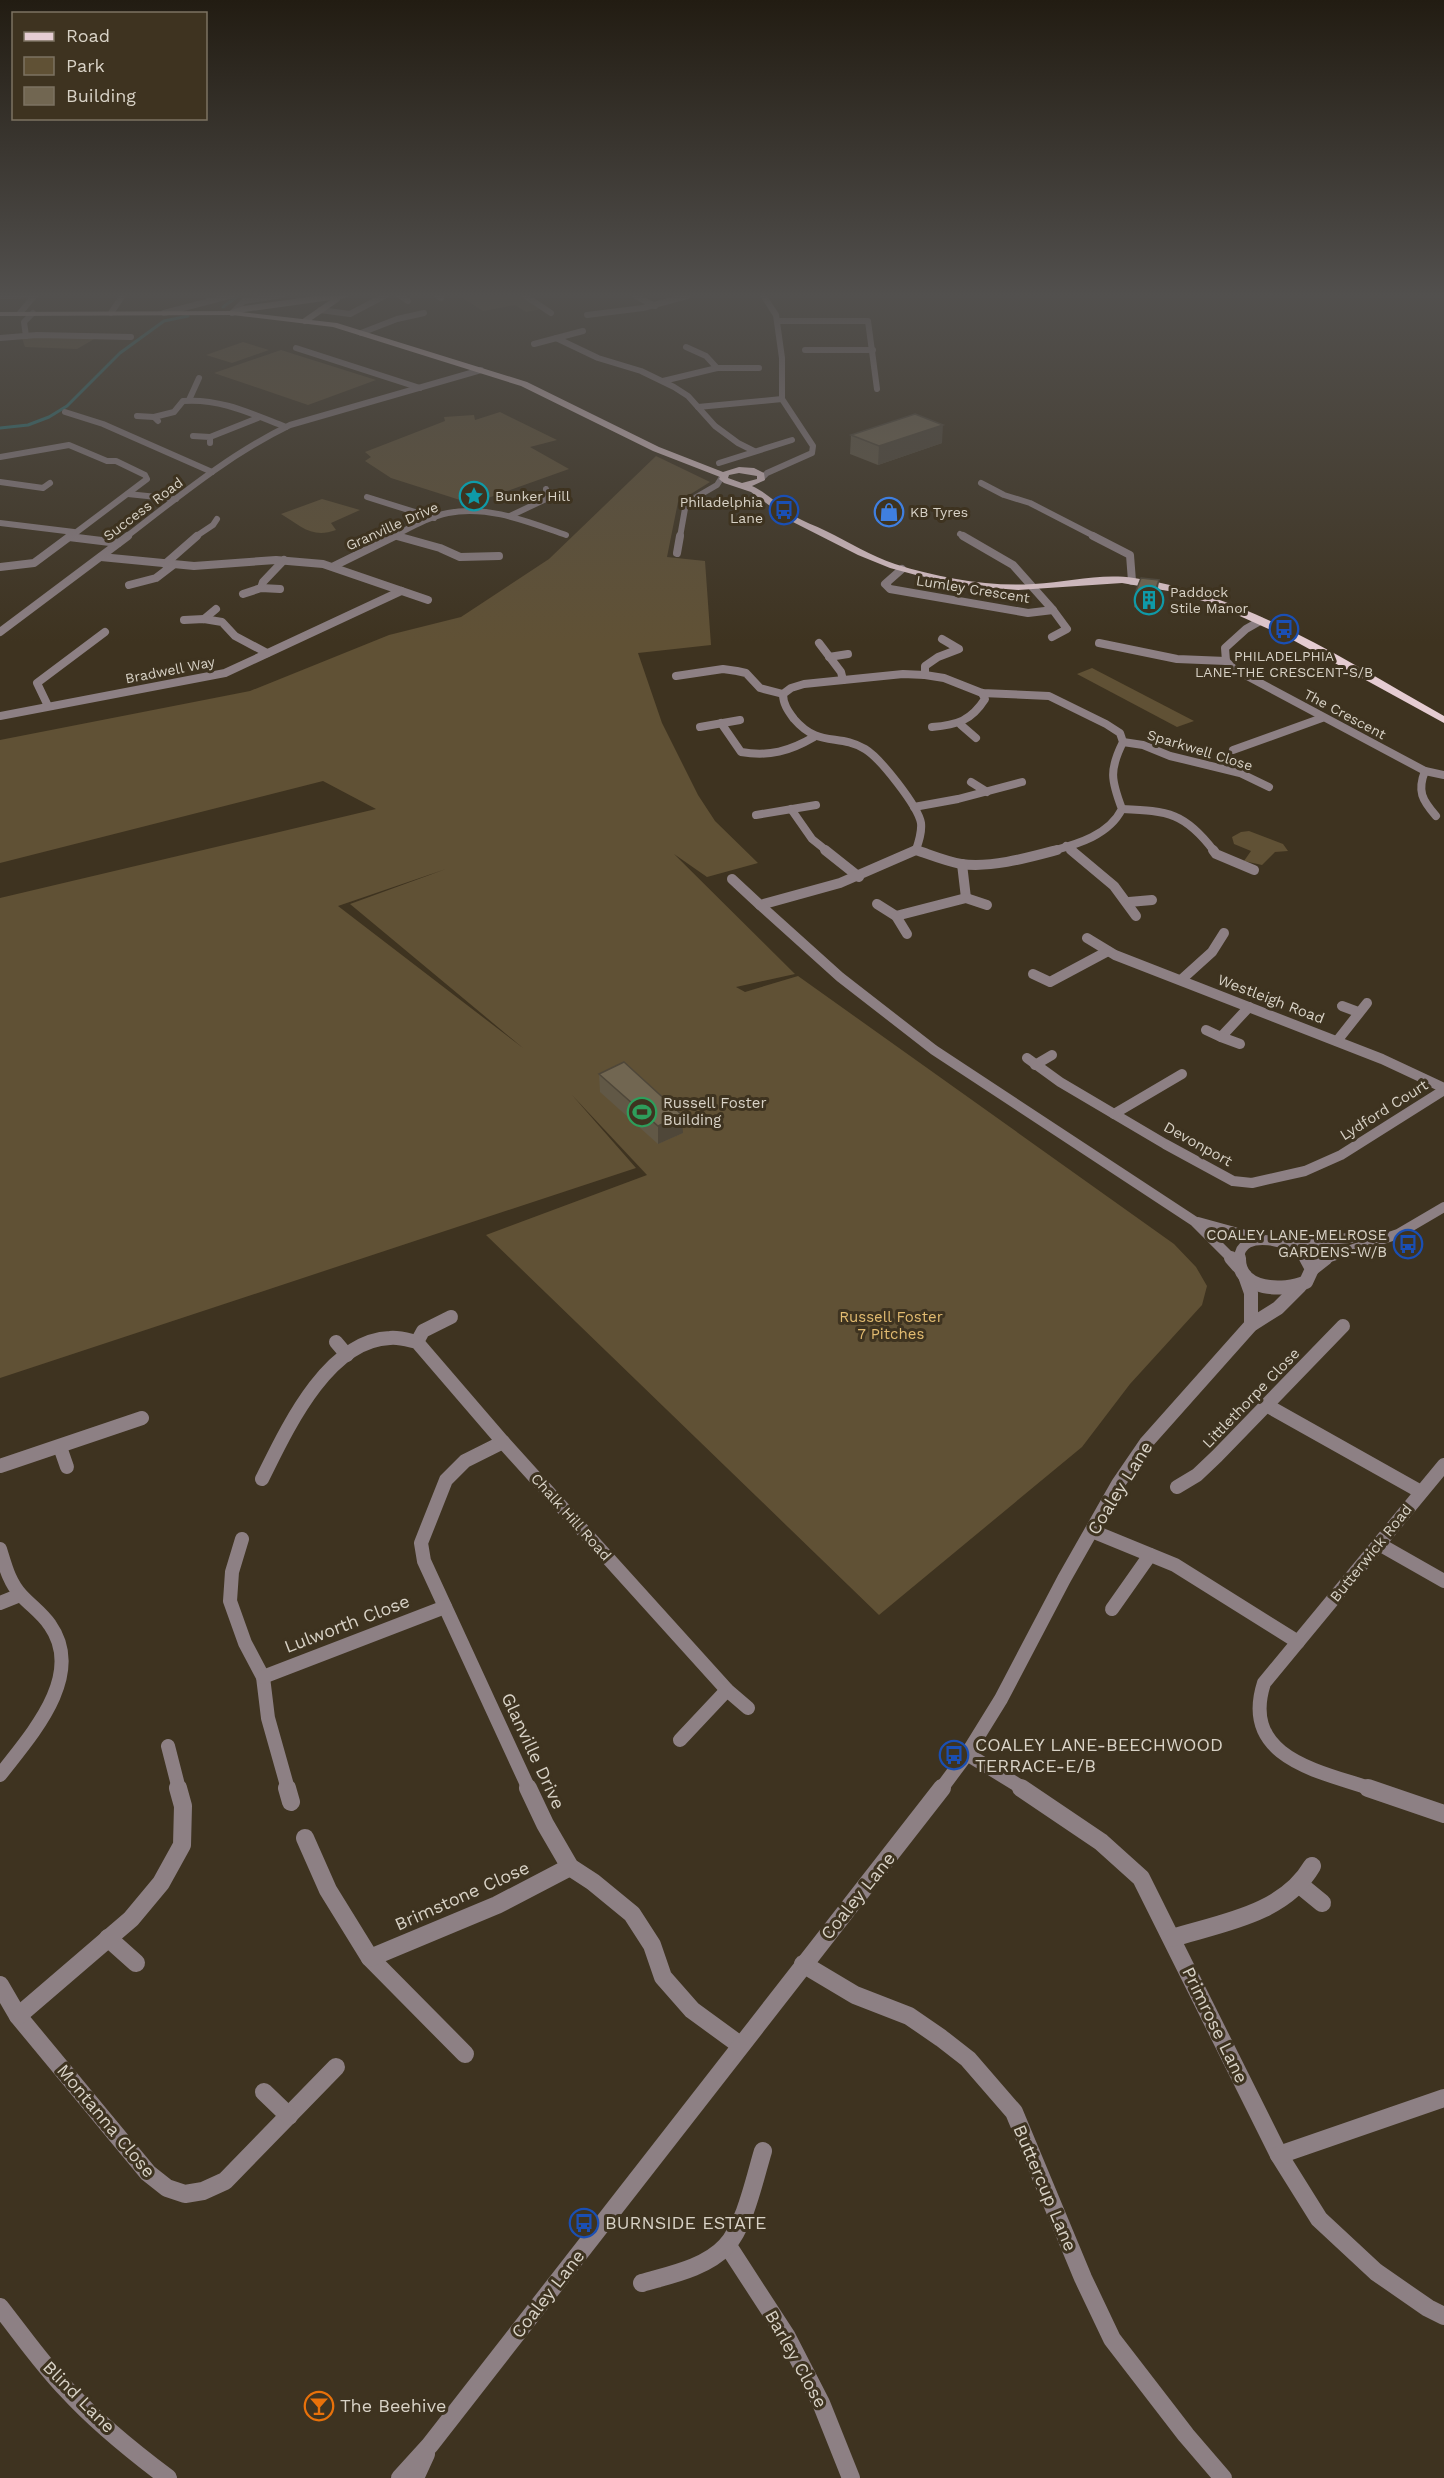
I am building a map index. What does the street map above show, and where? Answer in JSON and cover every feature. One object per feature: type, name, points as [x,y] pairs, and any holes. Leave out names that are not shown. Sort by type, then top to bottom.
[{"type":"main road","points":[[578,411],[656,449],[723,476],[725,482],[758,491],[789,516],[874,560],[902,569],[996,585],[1034,587],[1101,579],[1132,580],[1186,591],[1260,621],[1309,645],[1444,720]]},
{"type":"main road","points":[[697,464],[757,472],[771,500]]},
{"type":"main road","points":[[723,476],[735,470]]},
{"type":"main road","points":[[736,485],[750,485],[762,479]]},
{"type":"street","points":[[136,416],[156,420],[175,411]]},
{"type":"street","points":[[238,411],[286,427]]},
{"type":"street","name":"Success Road","points":[[0,632],[252,444],[286,427],[342,411]]},
{"type":"street","points":[[701,411],[714,426],[754,452]]},
{"type":"street","points":[[762,479],[766,473],[812,453],[813,446],[790,411]]},
{"type":"street","points":[[65,412],[103,424],[212,472]]},
{"type":"street","points":[[193,436],[210,440],[258,418]]},
{"type":"street","points":[[719,463],[792,440]]},
{"type":"street","points":[[0,457],[69,445],[107,461],[116,461],[145,475],[147,479],[34,563],[19,567],[0,567]]},
{"type":"street","points":[[746,470],[783,466]]},
{"type":"street","points":[[677,553],[686,503],[717,485],[723,476]]},
{"type":"street","points":[[0,482],[44,487]]},
{"type":"street","points":[[981,483],[1030,503],[1130,555],[1132,580]]},
{"type":"street","points":[[703,493],[736,485]]},
{"type":"street","points":[[992,489],[1004,485]]},
{"type":"street","points":[[546,489],[548,498]]},
{"type":"street","points":[[128,494],[176,499]]},
{"type":"street","points":[[368,497],[434,518]]},
{"type":"street","points":[[510,516],[548,498],[568,498]]},
{"type":"street","points":[[371,508],[384,502]]},
{"type":"street","name":"Granville Drive","points":[[334,566],[448,513],[474,511],[510,516],[566,535]]},
{"type":"street","points":[[129,585],[162,576],[169,564],[195,537],[207,530],[217,519]]},
{"type":"street","points":[[0,523],[118,543]]},
{"type":"street","points":[[207,530],[222,533]]},
{"type":"street","name":"Lumley Crescent","points":[[960,534],[1013,565],[1053,610]]},
{"type":"street","points":[[397,536],[440,548],[460,557],[499,555]]},
{"type":"street","points":[[100,557],[203,566],[284,560],[334,566],[428,600]]},
{"type":"street","points":[[474,558],[474,567]]},
{"type":"street","points":[[261,588],[263,582],[284,560]]},
{"type":"street","name":"Lumley Crescent","points":[[902,569],[885,584],[890,589],[1028,613],[1053,610]]},
{"type":"street","points":[[149,581],[159,588]]},
{"type":"street","points":[[243,594],[261,588],[280,589]]},
{"type":"street","name":"Bradwell Way","points":[[0,716],[214,676],[401,591]]},
{"type":"street","points":[[204,619],[216,609]]},
{"type":"street","points":[[1052,637],[1067,628],[1053,610]]},
{"type":"street","points":[[184,620],[204,619],[222,622],[235,636],[267,653]]},
{"type":"street","points":[[1099,643],[1157,658],[1193,662],[1226,661],[1225,648],[1246,629],[1260,621]]},
{"type":"street","points":[[48,706],[37,684],[105,632]]},
{"type":"street","points":[[925,675],[925,666],[938,657],[962,648],[942,639]]},
{"type":"street","points":[[819,644],[841,672],[843,680]]},
{"type":"street","points":[[829,657],[848,654]]},
{"type":"street","points":[[722,657],[723,669]]},
{"type":"street","name":"The Crescent","points":[[1226,661],[1234,669],[1322,718],[1425,771],[1444,775]]},
{"type":"street","points":[[676,676],[723,669],[746,673],[760,688],[783,694]]},
{"type":"street","points":[[760,905],[798,897],[859,878],[916,850],[962,864],[990,865],[1066,846],[1100,832],[1115,822],[1122,809],[1112,782],[1111,767],[1123,742],[1120,733],[1049,696],[982,693],[944,678],[925,675],[903,674],[804,684],[791,688],[783,694],[782,702],[800,726],[814,737],[854,744],[868,750],[914,807],[920,818],[922,831],[916,850]]},
{"type":"street","points":[[932,727],[961,725],[976,715],[985,699],[982,693]]},
{"type":"street","points":[[1233,750],[1322,718]]},
{"type":"street","points":[[700,727],[740,720]]},
{"type":"street","points":[[721,723],[741,752],[758,756],[779,754],[814,737]]},
{"type":"street","points":[[961,725],[976,738]]},
{"type":"street","name":"Sparkwell Close","points":[[1123,742],[1143,745],[1170,756],[1230,770],[1269,787]]},
{"type":"street","points":[[1425,771],[1419,786],[1421,799],[1437,816]]},
{"type":"street","points":[[971,782],[987,792]]},
{"type":"street","points":[[914,807],[987,792],[1022,782]]},
{"type":"street","points":[[756,815],[816,805]]},
{"type":"street","points":[[791,809],[812,839],[859,878]]},
{"type":"street","points":[[1122,809],[1149,810],[1178,816],[1197,829],[1216,854],[1254,870]]},
{"type":"street","points":[[1066,846],[1106,877],[1129,902],[1136,916]]},
{"type":"street","points":[[1228,859],[1240,850]]},
{"type":"street","points":[[962,864],[966,898]]},
{"type":"street","points":[[732,879],[840,977],[934,1050],[1194,1221],[1242,1271],[1260,1285],[1274,1289],[1300,1286],[1306,1282],[1320,1259],[1400,1233],[1424,1222],[1444,1208]]},
{"type":"street","points":[[896,916],[966,898],[987,905]]},
{"type":"street","points":[[1129,902],[1152,900]]},
{"type":"street","points":[[877,904],[896,916],[907,934]]},
{"type":"street","points":[[1181,980],[1212,952],[1224,933]]},
{"type":"street","name":"Westleigh Road","points":[[1087,938],[1108,951],[1382,1059],[1444,1089]]},
{"type":"street","points":[[1050,982],[1108,951]]},
{"type":"street","points":[[1033,974],[1062,989]]},
{"type":"street","points":[[1337,1041],[1367,1003]]},
{"type":"street","points":[[1342,1006],[1358,1012]]},
{"type":"street","points":[[1221,1036],[1249,1007]]},
{"type":"street","points":[[1206,1030],[1239,1044]]},
{"type":"street","name":"Devonport","points":[[1052,1055],[1031,1061],[1113,1113],[1233,1181],[1252,1183],[1281,1178],[1305,1171],[1341,1155]]},
{"type":"street","points":[[1113,1113],[1182,1074]]},
{"type":"street","name":"Lydford Court","points":[[1341,1155],[1444,1089]]},
{"type":"street","points":[[1194,1221],[1261,1240],[1327,1240],[1400,1233]]},
{"type":"street","points":[[1251,1325],[1251,1293],[1242,1271],[1239,1253],[1245,1245],[1261,1240]]},
{"type":"street","points":[[1277,1240],[1290,1244],[1303,1253],[1312,1269]]},
{"type":"street","name":"Coaley Lane","points":[[400,2478],[430,2445],[635,2184],[803,1964],[923,1814],[967,1754],[1001,1699],[1064,1578],[1118,1484],[1146,1443],[1251,1325],[1278,1308],[1300,1286]]},
{"type":"street","points":[[262,1479],[287,1430],[317,1383],[347,1355],[386,1338],[417,1342],[423,1331],[452,1317]]},
{"type":"street","name":"Littlethorpe Close","points":[[1177,1487],[1197,1475],[1268,1406],[1343,1326]]},
{"type":"street","points":[[336,1342],[347,1355]]},
{"type":"street","name":"Chalk Hill Road","points":[[417,1342],[503,1442],[727,1690],[748,1708]]},
{"type":"street","points":[[1268,1406],[1421,1492]]},
{"type":"street","points":[[0,1466],[142,1418]]},
{"type":"street","name":"Glanville Drive","points":[[503,1442],[465,1461],[446,1480],[421,1543],[424,1561],[545,1824],[570,1867],[593,1881],[632,1914],[652,1945],[663,1977],[692,2010],[740,2045]]},
{"type":"street","points":[[60,1447],[67,1467]]},
{"type":"street","name":"Butterwick Road","points":[[1444,1465],[1264,1683],[1257,1700],[1259,1722],[1269,1741],[1298,1764],[1444,1814]]},
{"type":"street","points":[[1092,1531],[1150,1555],[1208,1584],[1298,1642]]},
{"type":"street","points":[[242,1539],[232,1572],[230,1601],[245,1643],[263,1677],[268,1718],[291,1802]]},
{"type":"street","points":[[1379,1544],[1444,1581]]},
{"type":"street","points":[[0,1549],[11,1581],[20,1595],[53,1629],[60,1649],[62,1668],[55,1697],[0,1775]]},
{"type":"street","points":[[1112,1609],[1150,1555]]},
{"type":"street","points":[[0,1603],[20,1595]]},
{"type":"street","name":"Lulworth Close","points":[[263,1677],[445,1607]]},
{"type":"street","points":[[680,1740],[727,1690]]},
{"type":"street","points":[[18,2016],[131,1919],[161,1883],[182,1845],[183,1806],[168,1746]]},
{"type":"street","name":"Primrose Lane","points":[[967,1754],[1083,1829],[1119,1855],[1141,1878],[1279,2155],[1319,2219],[1376,2272],[1428,2308],[1444,2316]]},
{"type":"street","points":[[305,1838],[328,1890],[370,1958],[465,2054]]},
{"type":"street","points":[[1172,1938],[1269,1906],[1286,1897],[1300,1885],[1312,1866]]},
{"type":"street","name":"Brimstone Close","points":[[370,1958],[497,1905],[570,1867]]},
{"type":"street","points":[[1300,1885],[1322,1902]]},
{"type":"street","points":[[108,1938],[136,1963]]},
{"type":"street","name":"Buttercup Lane","points":[[803,1964],[855,1995],[909,2016],[968,2059],[1014,2112],[1083,2278],[1112,2339],[1186,2435],[1223,2478]]},
{"type":"street","name":"Montanna Close","points":[[0,1985],[18,2016],[148,2173],[163,2188],[184,2195],[205,2193],[225,2181],[336,2067]]},
{"type":"street","points":[[264,2092],[289,2116]]},
{"type":"street","points":[[1279,2155],[1444,2098]]},
{"type":"street","points":[[642,2283],[692,2267],[728,2246],[749,2197],[763,2151]]},
{"type":"street","name":"Barley Close","points":[[728,2246],[787,2337],[821,2403],[852,2478]]},
{"type":"street","name":"Blind Lane","points":[[0,2307],[62,2385],[141,2458],[168,2478]]},
{"type":"street","name":"Coaley Lane","points":[[416,2478],[430,2445]]},
{"type":"green space","points":[[500,412],[557,440],[530,447],[569,469],[488,498],[460,500],[391,478],[365,461],[371,457],[365,452],[445,421],[444,417],[474,415],[475,420]]},
{"type":"green space","name":"Russell Foster 7 Pitches","points":[[656,456],[710,482],[678,502],[667,557],[705,561],[711,645],[638,653],[662,723],[698,795],[715,821],[758,863],[707,877],[674,854],[795,974],[736,987],[745,992],[798,976],[1174,1244],[1196,1267],[1207,1286],[1202,1305],[1130,1384],[1082,1447],[879,1615],[486,1235],[647,1175],[572,1095],[636,1168],[0,1378],[0,898],[376,809],[323,781],[0,863],[0,740],[250,691],[389,635],[461,617],[549,559]],"holes":[[[446,869],[350,904],[523,1048],[338,906]]]},
{"type":"green space","points":[[322,499],[360,510],[331,523],[336,530],[320,533],[307,530],[281,514]]},
{"type":"green space","points":[[1092,668],[1194,721],[1177,727],[1077,674]]},
{"type":"green space","points":[[1249,831],[1283,844],[1288,851],[1275,852],[1262,865],[1244,861],[1251,851],[1234,844],[1232,837]]},
{"type":"building","points":[[915,414],[943,425],[879,446],[851,435]]},
{"type":"building","points":[[1141,578],[1159,580],[1154,594],[1146,597],[1136,591]]},
{"type":"building","points":[[624,1062],[682,1115],[658,1126],[599,1074]]},
{"type":"waterway","points":[[0,428],[28,425],[59,411]]},
{"type":"place","name":"Bunker Hill","points":[[474,496]]},
{"type":"place","name":"Philadelphia Lane","points":[[784,510]]},
{"type":"place","name":"KB Tyres","points":[[889,512]]},
{"type":"place","name":"Paddock Stile Manor","points":[[1149,600]]},
{"type":"place","name":"PHILADELPHIA LANE-THE CRESCENT-S/B","points":[[1284,629]]},
{"type":"place","name":"Russell Foster Building","points":[[642,1112]]},
{"type":"place","name":"COALEY LANE-MELROSE GARDENS-W/B","points":[[1408,1244]]},
{"type":"place","name":"COALEY LANE-BEECHWOOD TERRACE-E/B","points":[[954,1755]]},
{"type":"place","name":"BURNSIDE ESTATE","points":[[584,2223]]},
{"type":"place","name":"The Beehive","points":[[319,2406]]}]
